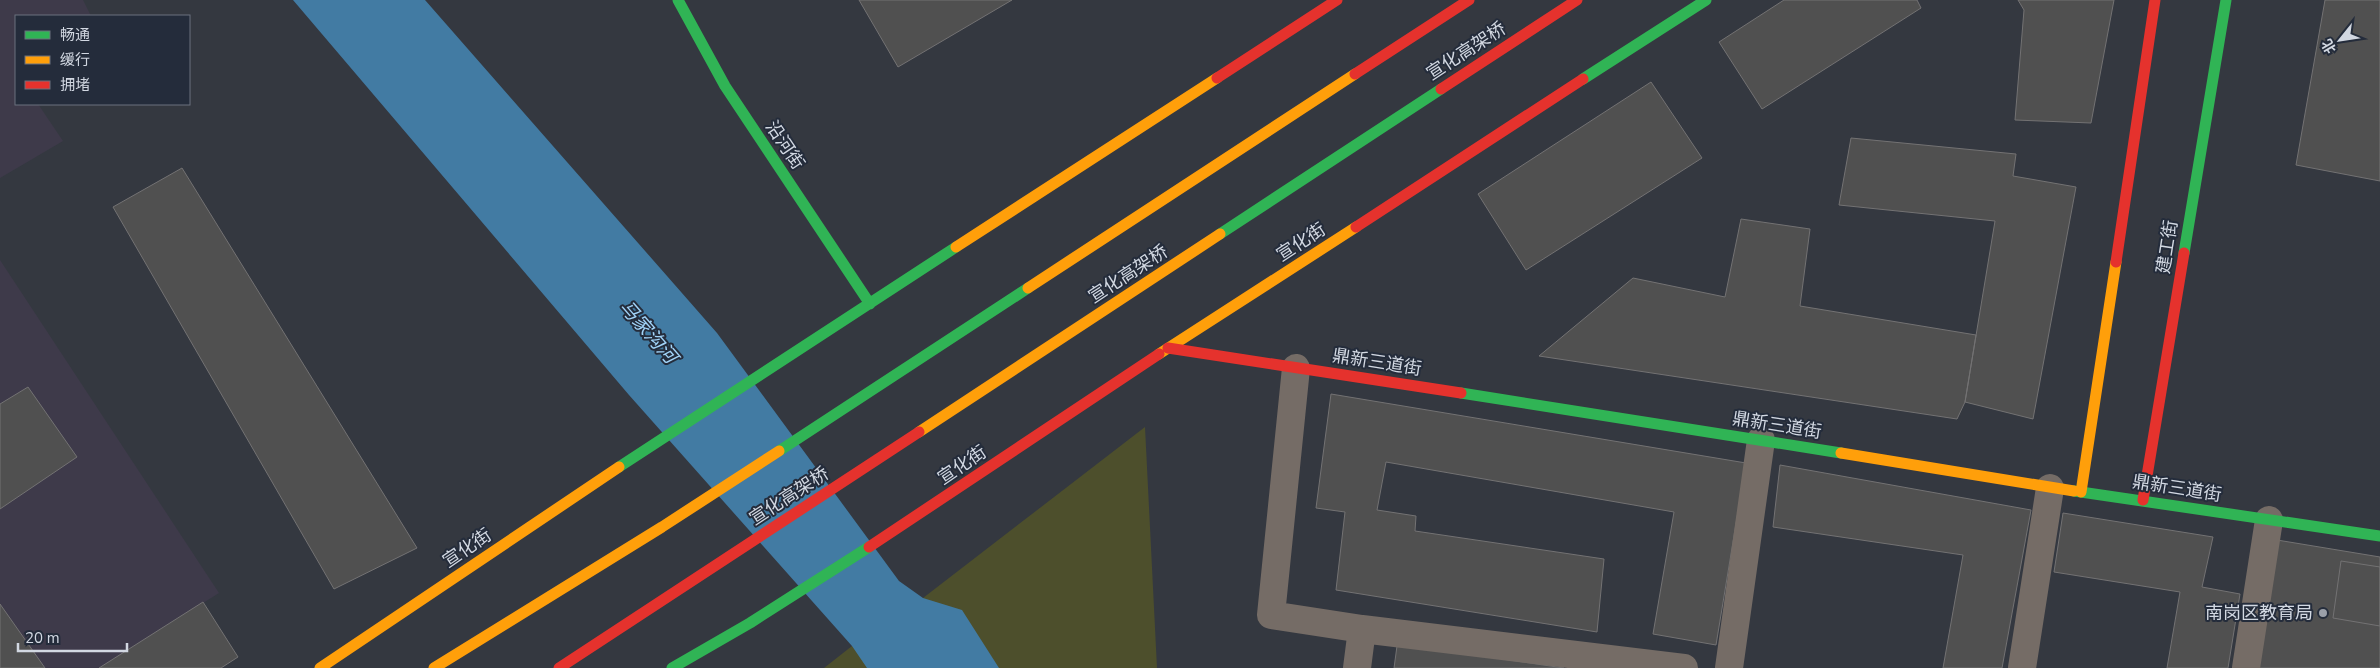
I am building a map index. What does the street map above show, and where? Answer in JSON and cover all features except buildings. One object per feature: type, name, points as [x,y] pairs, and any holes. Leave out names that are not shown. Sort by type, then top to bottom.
[{"type":"main road","name":"沿河街","points":[[678,0],[725,86],[870,304]]},
{"type":"main road","points":[[870,304],[1337,0]]},
{"type":"main road","points":[[434,668],[662,527],[1469,0]]},
{"type":"main road","name":"宣化高架桥","points":[[559,668],[1577,0]]},
{"type":"main road","name":"宣化街","points":[[672,668],[750,623],[917,516],[1168,348],[1706,0]]},
{"type":"main road","points":[[2081,492],[2155,0]]},
{"type":"main road","name":"建工街","points":[[2143,500],[2226,0]]},
{"type":"main road","name":"宣化街","points":[[320,668],[634,457],[870,304]]},
{"type":"main road","name":"鼎新三道街","points":[[1168,348],[1761,440],[2050,488],[2143,500],[2380,536]]},
{"type":"street","points":[[1296,368],[1272,615],[1362,629],[1684,668]]},
{"type":"street","points":[[1729,668],[1761,440]]},
{"type":"street","points":[[2022,668],[2050,488]]},
{"type":"street","points":[[2246,668],[2269,520]]},
{"type":"street","points":[[1357,668],[1362,629]]},
{"type":"shaded area","points":[[0,0],[83,0],[90,15],[15,15],[15,105],[39,105],[63,141],[0,178]]},
{"type":"shaded area","points":[[0,260],[219,593],[99,668],[0,668]]},
{"type":"green space","points":[[1145,427],[1157,668],[824,668],[852,646],[923,598]]},
{"type":"water","name":"马家沟河","points":[[293,0],[425,0],[717,333],[899,581],[923,598],[962,610],[999,668],[867,668],[852,646],[629,395]]},
{"type":"traffic: fast","points":[[678,0],[725,86],[870,304]]},
{"type":"traffic: fast","points":[[1583,79],[1706,0]]},
{"type":"traffic: fast","points":[[2184,253],[2226,0]]},
{"type":"traffic: fast","points":[[1220,234],[1441,89]]},
{"type":"traffic: fast","points":[[619,467],[956,247]]},
{"type":"traffic: fast","points":[[779,451],[1028,288]]},
{"type":"traffic: fast","points":[[1461,393],[1841,453]]},
{"type":"traffic: fast","points":[[2074,491],[2380,536]]},
{"type":"traffic: fast","points":[[672,668],[750,623],[869,547]]},
{"type":"traffic: slow","points":[[1028,288],[1355,74]]},
{"type":"traffic: slow","points":[[956,247],[1217,78]]},
{"type":"traffic: slow","points":[[1159,354],[1356,227]]},
{"type":"traffic: slow","points":[[919,432],[1220,234]]},
{"type":"traffic: slow","points":[[2081,492],[2116,262]]},
{"type":"traffic: slow","points":[[434,668],[662,527],[779,451]]},
{"type":"traffic: slow","points":[[1841,453],[2074,491]]},
{"type":"traffic: slow","points":[[320,668],[619,467]]},
{"type":"traffic: jam","points":[[1217,78],[1337,0]]},
{"type":"traffic: jam","points":[[1355,74],[1469,0]]},
{"type":"traffic: jam","points":[[1441,89],[1577,0]]},
{"type":"traffic: jam","points":[[2116,262],[2155,0]]},
{"type":"traffic: jam","points":[[1356,227],[1583,79]]},
{"type":"traffic: jam","points":[[2143,500],[2184,253]]},
{"type":"traffic: jam","points":[[1168,348],[1461,393]]},
{"type":"traffic: jam","points":[[869,547],[1159,354]]},
{"type":"traffic: jam","points":[[559,668],[919,432]]},
{"type":"place","name":"南岗区教育局","points":[[2323,613]]}]
